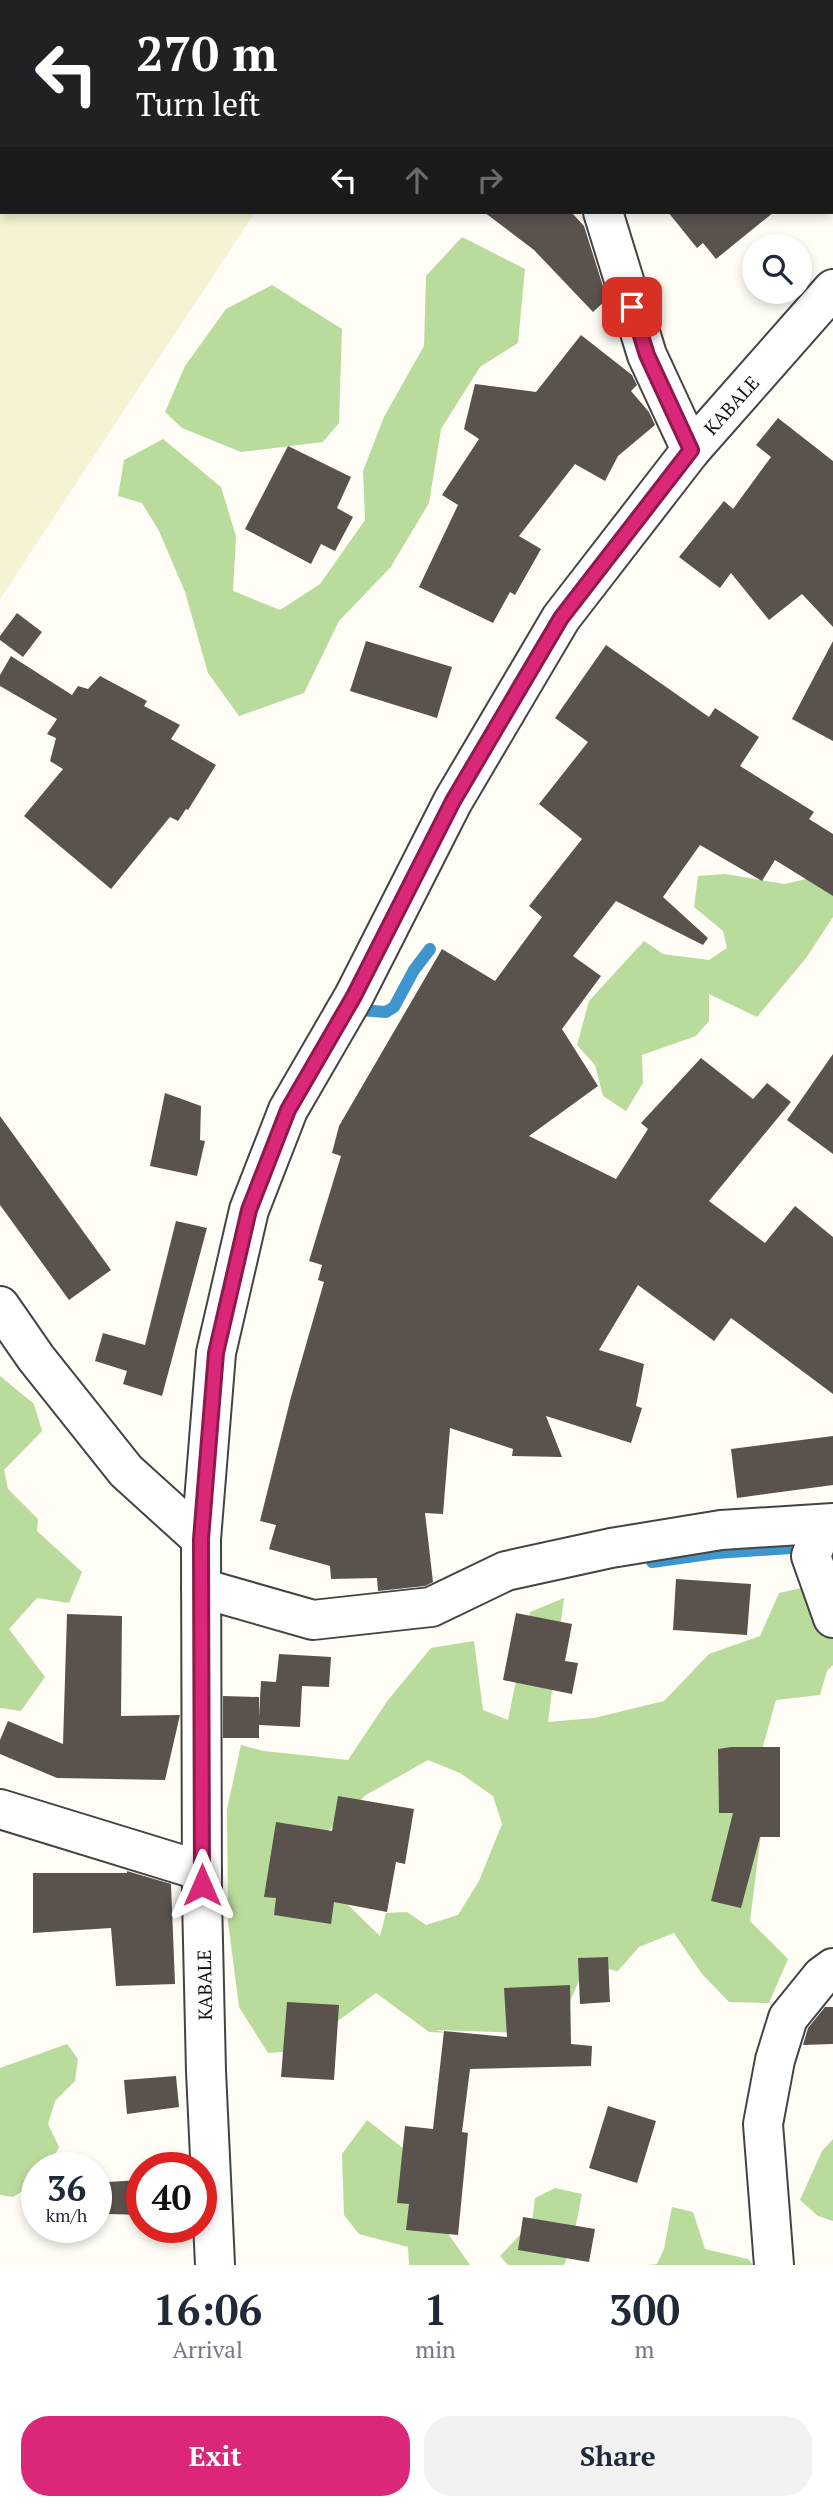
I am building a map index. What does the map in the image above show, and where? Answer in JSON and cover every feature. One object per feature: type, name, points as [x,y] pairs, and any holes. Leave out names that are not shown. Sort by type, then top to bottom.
[{"type":"street","points":[[604,214],[647,355],[691,450]]},
{"type":"street","name":"KABALE","points":[[215,2265],[206,2071],[202,1871],[201,1539],[216,1353],[249,1210],[288,1110],[354,996],[453,801],[561,618],[691,450],[833,289]]},
{"type":"street","points":[[0,1306],[36,1358],[126,1471],[201,1539]]},
{"type":"street","points":[[201,1588],[313,1620],[431,1606],[506,1571],[611,1548],[721,1530],[833,1524]]},
{"type":"street","points":[[833,1524],[818,1538],[811,1556],[833,1618]]},
{"type":"street","points":[[0,1810],[202,1871]]},
{"type":"street","points":[[774,2265],[763,2124],[775,2060],[788,2018],[822,1976],[833,1968]]},
{"type":"shaded area","points":[[0,214],[254,214],[0,599]]},
{"type":"green space","points":[[462,237],[525,269],[518,343],[480,367],[441,429],[429,503],[390,568],[339,621],[304,693],[239,716],[208,673],[185,592],[159,531],[142,503],[118,496],[124,460],[163,439],[221,487],[236,536],[233,591],[280,610],[320,584],[365,520],[363,471],[384,417],[424,346],[426,276]]},
{"type":"green space","points":[[272,285],[342,329],[339,423],[323,442],[241,452],[182,428],[165,412],[185,366],[226,309]]},
{"type":"green space","points":[[833,873],[833,917],[806,958],[757,1017],[709,994],[709,1021],[696,1036],[642,1055],[643,1083],[626,1111],[603,1096],[595,1065],[577,1045],[589,1001],[644,941],[663,954],[709,960],[727,948],[723,931],[694,907],[698,876],[725,874],[784,884]]},
{"type":"green space","points":[[0,1376],[34,1404],[42,1431],[4,1470],[8,1489],[38,1519],[37,1531],[82,1572],[69,1603],[37,1598],[9,1629],[45,1677],[21,1711],[0,1708]]},
{"type":"green space","points":[[833,1581],[833,1665],[827,1671],[820,1695],[776,1700],[761,1753],[762,1826],[750,1921],[788,1959],[769,2003],[729,2002],[702,1974],[674,1933],[639,1947],[618,1971],[586,1965],[563,2017],[551,2034],[429,2032],[376,1993],[297,2051],[268,2053],[239,2007],[228,1922],[227,1809],[241,1745],[264,1751],[348,1760],[388,1700],[431,1648],[474,1641],[483,1710],[508,1720],[530,1612],[564,1598],[548,1722],[594,1718],[664,1701],[709,1654],[760,1636],[779,1593]],"holes":[[[428,1760],[460,1773],[493,1796],[502,1824],[479,1881],[458,1915],[426,1925],[407,1912],[386,1913],[380,1936],[346,1903],[324,1835],[366,1795]]]},
{"type":"green space","points":[[67,2044],[78,2059],[75,2081],[55,2101],[48,2124],[59,2147],[56,2152],[21,2152],[21,2192],[13,2197],[0,2195],[0,2068]]},
{"type":"green space","points":[[367,2120],[413,2156],[445,2229],[470,2265],[409,2265],[408,2247],[359,2234],[344,2215],[342,2154]]},
{"type":"green space","points":[[833,2139],[833,2221],[818,2216],[800,2200],[822,2151]]},
{"type":"green space","points":[[555,2188],[582,2194],[572,2245],[564,2265],[508,2265],[500,2256],[532,2222],[535,2198]]},
{"type":"green space","points":[[672,2207],[693,2212],[705,2249],[748,2259],[753,2265],[648,2265],[657,2264],[664,2249]]},
{"type":"building","points":[[487,214],[573,214],[584,226],[607,299],[593,312],[534,250]]},
{"type":"building","points":[[670,214],[772,214],[747,234],[742,234],[742,238],[716,259],[703,243],[697,248]]},
{"type":"building","points":[[581,335],[632,375],[637,385],[631,391],[649,412],[655,425],[618,456],[605,481],[575,464],[519,536],[541,549],[515,595],[510,592],[493,623],[419,587],[458,505],[442,495],[479,439],[464,429],[475,384],[536,392]]},
{"type":"building","points":[[778,418],[833,461],[833,627],[802,594],[769,620],[731,573],[720,588],[679,557],[724,501],[733,509],[771,457],[756,445]]},
{"type":"building","points":[[288,446],[351,477],[337,508],[353,517],[335,551],[321,544],[311,564],[245,529]]},
{"type":"building","points":[[17,613],[42,632],[23,657],[0,640],[0,636]]},
{"type":"building","points":[[366,641],[452,667],[437,718],[350,691]]},
{"type":"building","points":[[833,641],[833,741],[792,719]]},
{"type":"building","points":[[606,645],[709,717],[715,708],[759,737],[740,766],[814,812],[809,819],[833,834],[833,896],[775,860],[762,881],[700,845],[663,897],[708,938],[703,945],[616,901],[573,956],[601,976],[562,1029],[598,1086],[529,1136],[616,1179],[648,1129],[641,1123],[701,1058],[753,1099],[767,1083],[791,1102],[709,1201],[765,1243],[795,1206],[833,1237],[833,1394],[731,1318],[714,1341],[638,1285],[599,1350],[644,1364],[636,1406],[642,1408],[631,1443],[546,1416],[562,1457],[512,1456],[513,1449],[450,1428],[443,1514],[425,1513],[433,1582],[425,1586],[378,1591],[377,1578],[331,1579],[330,1566],[269,1549],[276,1525],[260,1521],[291,1397],[324,1282],[318,1280],[322,1265],[309,1261],[341,1156],[332,1153],[339,1126],[442,949],[495,981],[542,917],[529,906],[582,839],[539,804],[588,742],[555,718]]},
{"type":"building","points":[[11,656],[72,695],[78,686],[88,689],[100,676],[147,701],[144,706],[180,725],[171,739],[216,765],[188,810],[186,809],[178,821],[170,817],[111,889],[24,816],[63,769],[50,761],[56,738],[47,734],[57,719],[0,686],[0,675]]},
{"type":"building","points":[[833,1054],[833,1154],[787,1120]]},
{"type":"building","points":[[165,1093],[201,1106],[200,1140],[205,1141],[197,1176],[150,1166]]},
{"type":"building","points":[[0,1116],[111,1270],[69,1300],[0,1205]]},
{"type":"building","points":[[176,1221],[207,1228],[162,1396],[123,1384],[127,1371],[95,1361],[103,1333],[145,1345]]},
{"type":"building","points":[[833,1436],[833,1485],[737,1498],[731,1449]]},
{"type":"building","points":[[676,1579],[751,1584],[747,1635],[673,1630]]},
{"type":"building","points":[[516,1613],[572,1624],[565,1661],[578,1663],[572,1694],[503,1680]]},
{"type":"building","points":[[67,1614],[122,1616],[121,1716],[180,1715],[165,1780],[57,1778],[0,1754],[0,1740],[8,1721],[63,1744]]},
{"type":"building","points":[[279,1654],[331,1657],[329,1687],[302,1686],[300,1727],[259,1725],[259,1738],[223,1738],[223,1696],[259,1697],[259,1717],[261,1681],[276,1682]]},
{"type":"building","points":[[780,1747],[780,1837],[760,1837],[741,1908],[711,1901],[733,1813],[719,1813],[718,1749]]},
{"type":"building","points":[[338,1796],[414,1809],[405,1864],[396,1862],[387,1912],[334,1902],[331,1924],[274,1915],[276,1898],[264,1897],[276,1822],[332,1831]]},
{"type":"building","points":[[127,1871],[171,1884],[175,1984],[116,1986],[111,1928],[33,1933],[33,1873]]},
{"type":"building","points":[[608,1957],[610,2002],[580,2004],[578,1958]]},
{"type":"building","points":[[570,1985],[571,2044],[592,2046],[591,2066],[470,2069],[462,2132],[468,2133],[458,2235],[406,2230],[409,2204],[397,2203],[405,2126],[433,2129],[444,2031],[507,2037],[504,1988]]},
{"type":"building","points":[[287,2002],[339,2005],[334,2080],[281,2077]]},
{"type":"building","points":[[825,2007],[833,2007],[833,2044],[803,2045],[808,2028]]},
{"type":"building","points":[[176,2076],[179,2107],[127,2114],[124,2080]]},
{"type":"building","points":[[608,2106],[656,2121],[637,2183],[589,2168]]},
{"type":"building","points":[[126,2181],[126,2215],[112,2214],[112,2182]]},
{"type":"building","points":[[523,2217],[595,2229],[589,2262],[518,2250]]},
{"type":"waterway","points":[[360,1010],[386,1012],[394,1007],[414,970],[430,949]]},
{"type":"waterway","points":[[652,1562],[716,1553],[791,1548]]},
{"type":"route","points":[[202,1885],[201,1539],[216,1353],[249,1210],[288,1110],[354,996],[453,801],[561,618],[691,450],[647,355],[632,307]]}]
